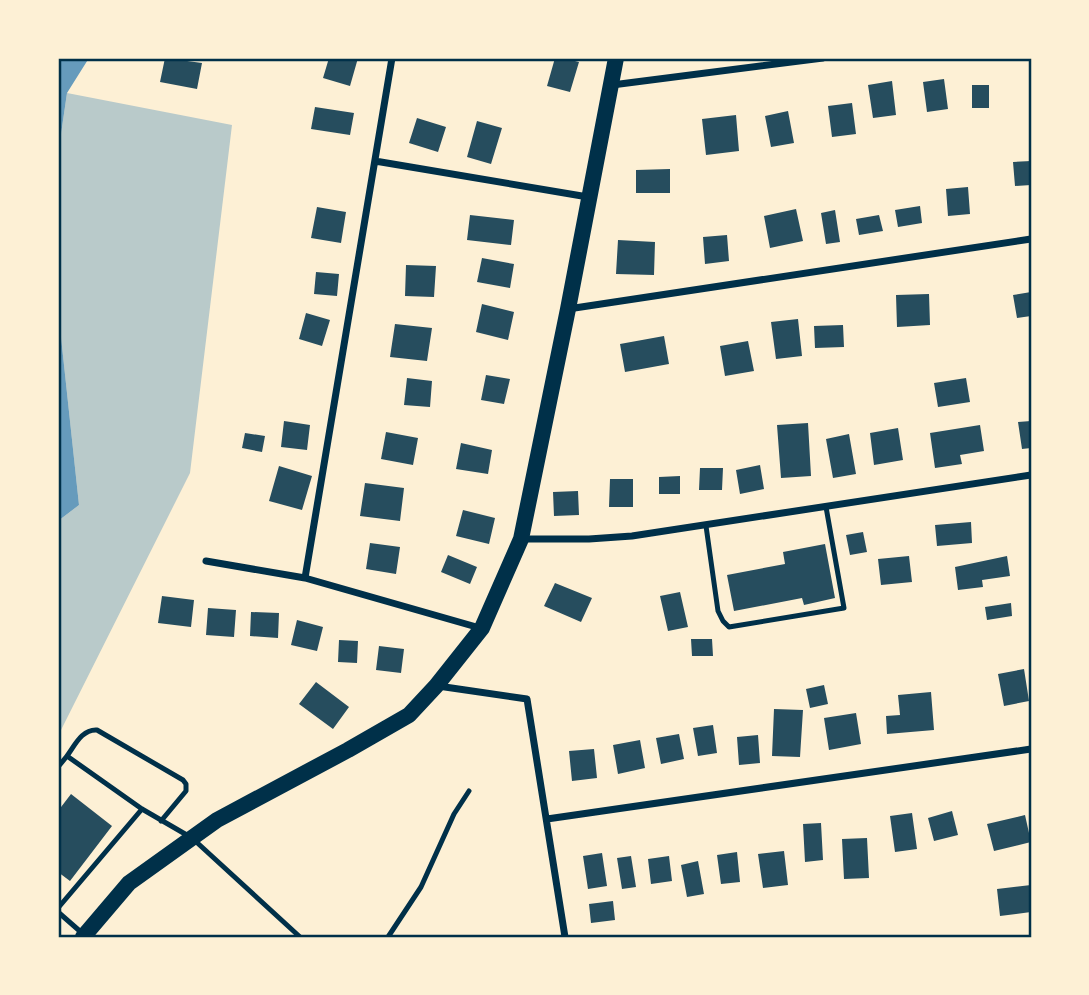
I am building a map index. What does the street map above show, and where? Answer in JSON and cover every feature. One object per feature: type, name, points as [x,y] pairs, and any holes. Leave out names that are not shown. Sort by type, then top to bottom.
[{"type":"main road","points":[[84,936],[130,883],[217,820],[409,715],[482,628],[521,539],[616,58]]},
{"type":"street","points":[[305,578],[392,58]]},
{"type":"street","points":[[611,86],[824,58]]},
{"type":"street","points":[[375,161],[590,198]]},
{"type":"street","points":[[568,309],[1031,239]]},
{"type":"street","points":[[521,539],[610,538],[706,526],[1031,475]]},
{"type":"street","points":[[206,561],[305,578],[482,628]]},
{"type":"street","points":[[436,686],[527,699],[565,937]]},
{"type":"street","points":[[547,819],[1031,749]]},
{"type":"lane","points":[[706,526],[718,611],[729,627],[844,608],[826,507]]},
{"type":"lane","points":[[58,767],[83,733],[97,730],[186,784],[186,791],[161,821]]},
{"type":"lane","points":[[67,756],[142,809],[192,838],[300,937]]},
{"type":"lane","points":[[388,937],[421,887],[454,814],[470,791]]},
{"type":"lane","points":[[84,936],[58,910],[142,809]]},
{"type":"shaded area","points":[[67,93],[232,125],[190,473],[58,736],[58,521],[79,505],[58,309],[58,155]]},
{"type":"water","points":[[58,58],[89,58],[67,93],[58,155]]},
{"type":"water","points":[[58,309],[79,505],[58,521]]},
{"type":"building","points":[[165,58],[202,63],[197,89],[160,82]]},
{"type":"building","points":[[329,58],[358,58],[350,86],[323,78]]},
{"type":"building","points":[[555,58],[579,62],[570,92],[547,86]]},
{"type":"building","points":[[944,79],[948,109],[927,112],[923,82]]},
{"type":"building","points":[[892,81],[896,115],[873,118],[868,85]]},
{"type":"building","points":[[972,85],[989,85],[989,108],[972,108]]},
{"type":"building","points":[[852,103],[856,134],[832,137],[828,106]]},
{"type":"building","points":[[315,107],[354,113],[350,135],[311,129]]},
{"type":"building","points":[[788,111],[794,143],[771,147],[765,116]]},
{"type":"building","points":[[736,115],[739,151],[706,155],[702,119]]},
{"type":"building","points":[[417,118],[446,127],[438,152],[409,143]]},
{"type":"building","points":[[477,121],[502,128],[491,164],[467,157]]},
{"type":"building","points":[[1031,161],[1031,185],[1015,186],[1013,162]]},
{"type":"building","points":[[670,169],[670,193],[636,193],[636,170]]},
{"type":"building","points":[[968,187],[970,214],[948,216],[946,189]]},
{"type":"building","points":[[920,206],[922,223],[898,227],[895,210]]},
{"type":"building","points":[[317,207],[346,212],[341,243],[311,238]]},
{"type":"building","points":[[796,209],[803,241],[770,248],[764,216]]},
{"type":"building","points":[[835,210],[840,242],[826,244],[821,213]]},
{"type":"building","points":[[470,215],[514,220],[511,245],[467,240]]},
{"type":"building","points":[[879,215],[883,231],[859,235],[856,219]]},
{"type":"building","points":[[727,235],[729,261],[705,264],[703,237]]},
{"type":"building","points":[[618,240],[655,242],[654,275],[616,274]]},
{"type":"building","points":[[482,258],[514,264],[510,288],[477,282]]},
{"type":"building","points":[[406,265],[436,266],[434,297],[405,296]]},
{"type":"building","points":[[316,272],[339,274],[337,296],[314,294]]},
{"type":"building","points":[[1031,292],[1031,316],[1017,318],[1013,295]]},
{"type":"building","points":[[929,294],[930,325],[897,327],[896,295]]},
{"type":"building","points":[[482,304],[514,312],[508,340],[476,332]]},
{"type":"building","points":[[306,313],[330,320],[322,346],[299,339]]},
{"type":"building","points":[[798,319],[802,356],[776,359],[771,322]]},
{"type":"building","points":[[395,324],[432,328],[427,361],[390,357]]},
{"type":"building","points":[[843,325],[844,347],[815,348],[814,326]]},
{"type":"building","points":[[664,336],[669,364],[625,372],[620,344]]},
{"type":"building","points":[[748,341],[754,371],[725,376],[720,346]]},
{"type":"building","points":[[486,375],[510,379],[504,404],[481,400]]},
{"type":"building","points":[[407,378],[432,381],[430,407],[404,405]]},
{"type":"building","points":[[966,378],[970,402],[938,407],[934,383]]},
{"type":"building","points":[[284,421],[310,425],[307,450],[281,447]]},
{"type":"building","points":[[1031,421],[1031,448],[1022,449],[1018,422]]},
{"type":"building","points":[[808,423],[811,476],[781,478],[777,425]]},
{"type":"building","points":[[980,425],[984,451],[960,455],[962,464],[935,468],[930,433]]},
{"type":"building","points":[[898,428],[903,460],[874,465],[870,433]]},
{"type":"building","points":[[386,432],[418,438],[413,465],[381,459]]},
{"type":"building","points":[[245,433],[265,436],[262,452],[242,448]]},
{"type":"building","points":[[849,434],[856,474],[833,478],[826,439]]},
{"type":"building","points":[[461,443],[492,450],[488,474],[456,469]]},
{"type":"building","points":[[760,465],[764,489],[740,494],[736,470]]},
{"type":"building","points":[[279,466],[312,476],[302,510],[269,501]]},
{"type":"building","points":[[700,468],[723,468],[722,490],[699,490]]},
{"type":"building","points":[[680,476],[680,494],[659,494],[659,477]]},
{"type":"building","points":[[610,479],[633,479],[633,507],[609,507]]},
{"type":"building","points":[[365,483],[404,488],[400,521],[360,516]]},
{"type":"building","points":[[578,491],[579,515],[554,516],[553,492]]},
{"type":"building","points":[[463,510],[495,518],[489,544],[456,536]]},
{"type":"building","points":[[971,522],[972,543],[937,546],[935,525]]},
{"type":"building","points":[[863,532],[867,552],[850,555],[846,535]]},
{"type":"building","points":[[370,543],[400,547],[396,574],[366,569]]},
{"type":"building","points":[[825,544],[835,598],[804,605],[802,598],[734,611],[727,575],[785,564],[783,552]]},
{"type":"building","points":[[448,555],[477,567],[470,584],[441,572]]},
{"type":"building","points":[[909,556],[912,582],[881,585],[878,559]]},
{"type":"building","points":[[1007,556],[1010,576],[982,580],[983,587],[958,590],[955,567]]},
{"type":"building","points":[[555,583],[592,598],[581,622],[544,606]]},
{"type":"building","points":[[680,592],[688,627],[668,631],[660,596]]},
{"type":"building","points":[[162,596],[194,600],[191,627],[158,623]]},
{"type":"building","points":[[1011,603],[1012,616],[987,620],[985,607]]},
{"type":"building","points":[[208,608],[236,610],[234,637],[206,635]]},
{"type":"building","points":[[251,612],[279,613],[278,638],[250,636]]},
{"type":"building","points":[[297,620],[323,627],[317,651],[291,645]]},
{"type":"building","points":[[691,639],[712,639],[713,656],[692,656]]},
{"type":"building","points":[[339,640],[358,641],[357,663],[338,662]]},
{"type":"building","points":[[379,646],[404,649],[401,673],[376,670]]},
{"type":"building","points":[[1024,669],[1029,701],[1004,706],[998,674]]},
{"type":"building","points":[[316,682],[349,707],[333,729],[299,704]]},
{"type":"building","points":[[824,685],[828,704],[810,708],[806,689]]},
{"type":"building","points":[[931,692],[934,730],[887,734],[886,716],[900,715],[898,695]]},
{"type":"building","points":[[774,709],[803,710],[800,757],[772,756]]},
{"type":"building","points":[[856,713],[861,744],[829,750],[824,718]]},
{"type":"building","points":[[713,725],[717,753],[698,756],[693,728]]},
{"type":"building","points":[[679,734],[684,759],[661,764],[656,738]]},
{"type":"building","points":[[758,735],[760,763],[739,765],[737,737]]},
{"type":"building","points":[[640,740],[645,768],[618,774],[613,745]]},
{"type":"building","points":[[594,749],[597,778],[572,781],[569,751]]},
{"type":"building","points":[[71,794],[112,826],[70,881],[58,872],[58,811]]},
{"type":"building","points":[[952,811],[958,835],[934,841],[928,818]]},
{"type":"building","points":[[912,813],[917,849],[895,852],[890,816]]},
{"type":"building","points":[[1025,815],[1031,842],[994,851],[987,824]]},
{"type":"building","points":[[821,823],[823,860],[805,862],[803,824]]},
{"type":"building","points":[[867,838],[869,878],[844,879],[842,839]]},
{"type":"building","points":[[784,851],[788,885],[763,888],[758,854]]},
{"type":"building","points":[[737,852],[740,882],[721,884],[717,855]]},
{"type":"building","points":[[602,853],[607,886],[588,889],[583,856]]},
{"type":"building","points":[[631,856],[636,887],[622,889],[617,858]]},
{"type":"building","points":[[669,856],[672,881],[651,884],[648,859]]},
{"type":"building","points":[[698,861],[704,894],[687,897],[681,865]]},
{"type":"building","points":[[1031,885],[1031,912],[1000,916],[997,889]]},
{"type":"building","points":[[613,901],[615,920],[591,923],[589,904]]}]
